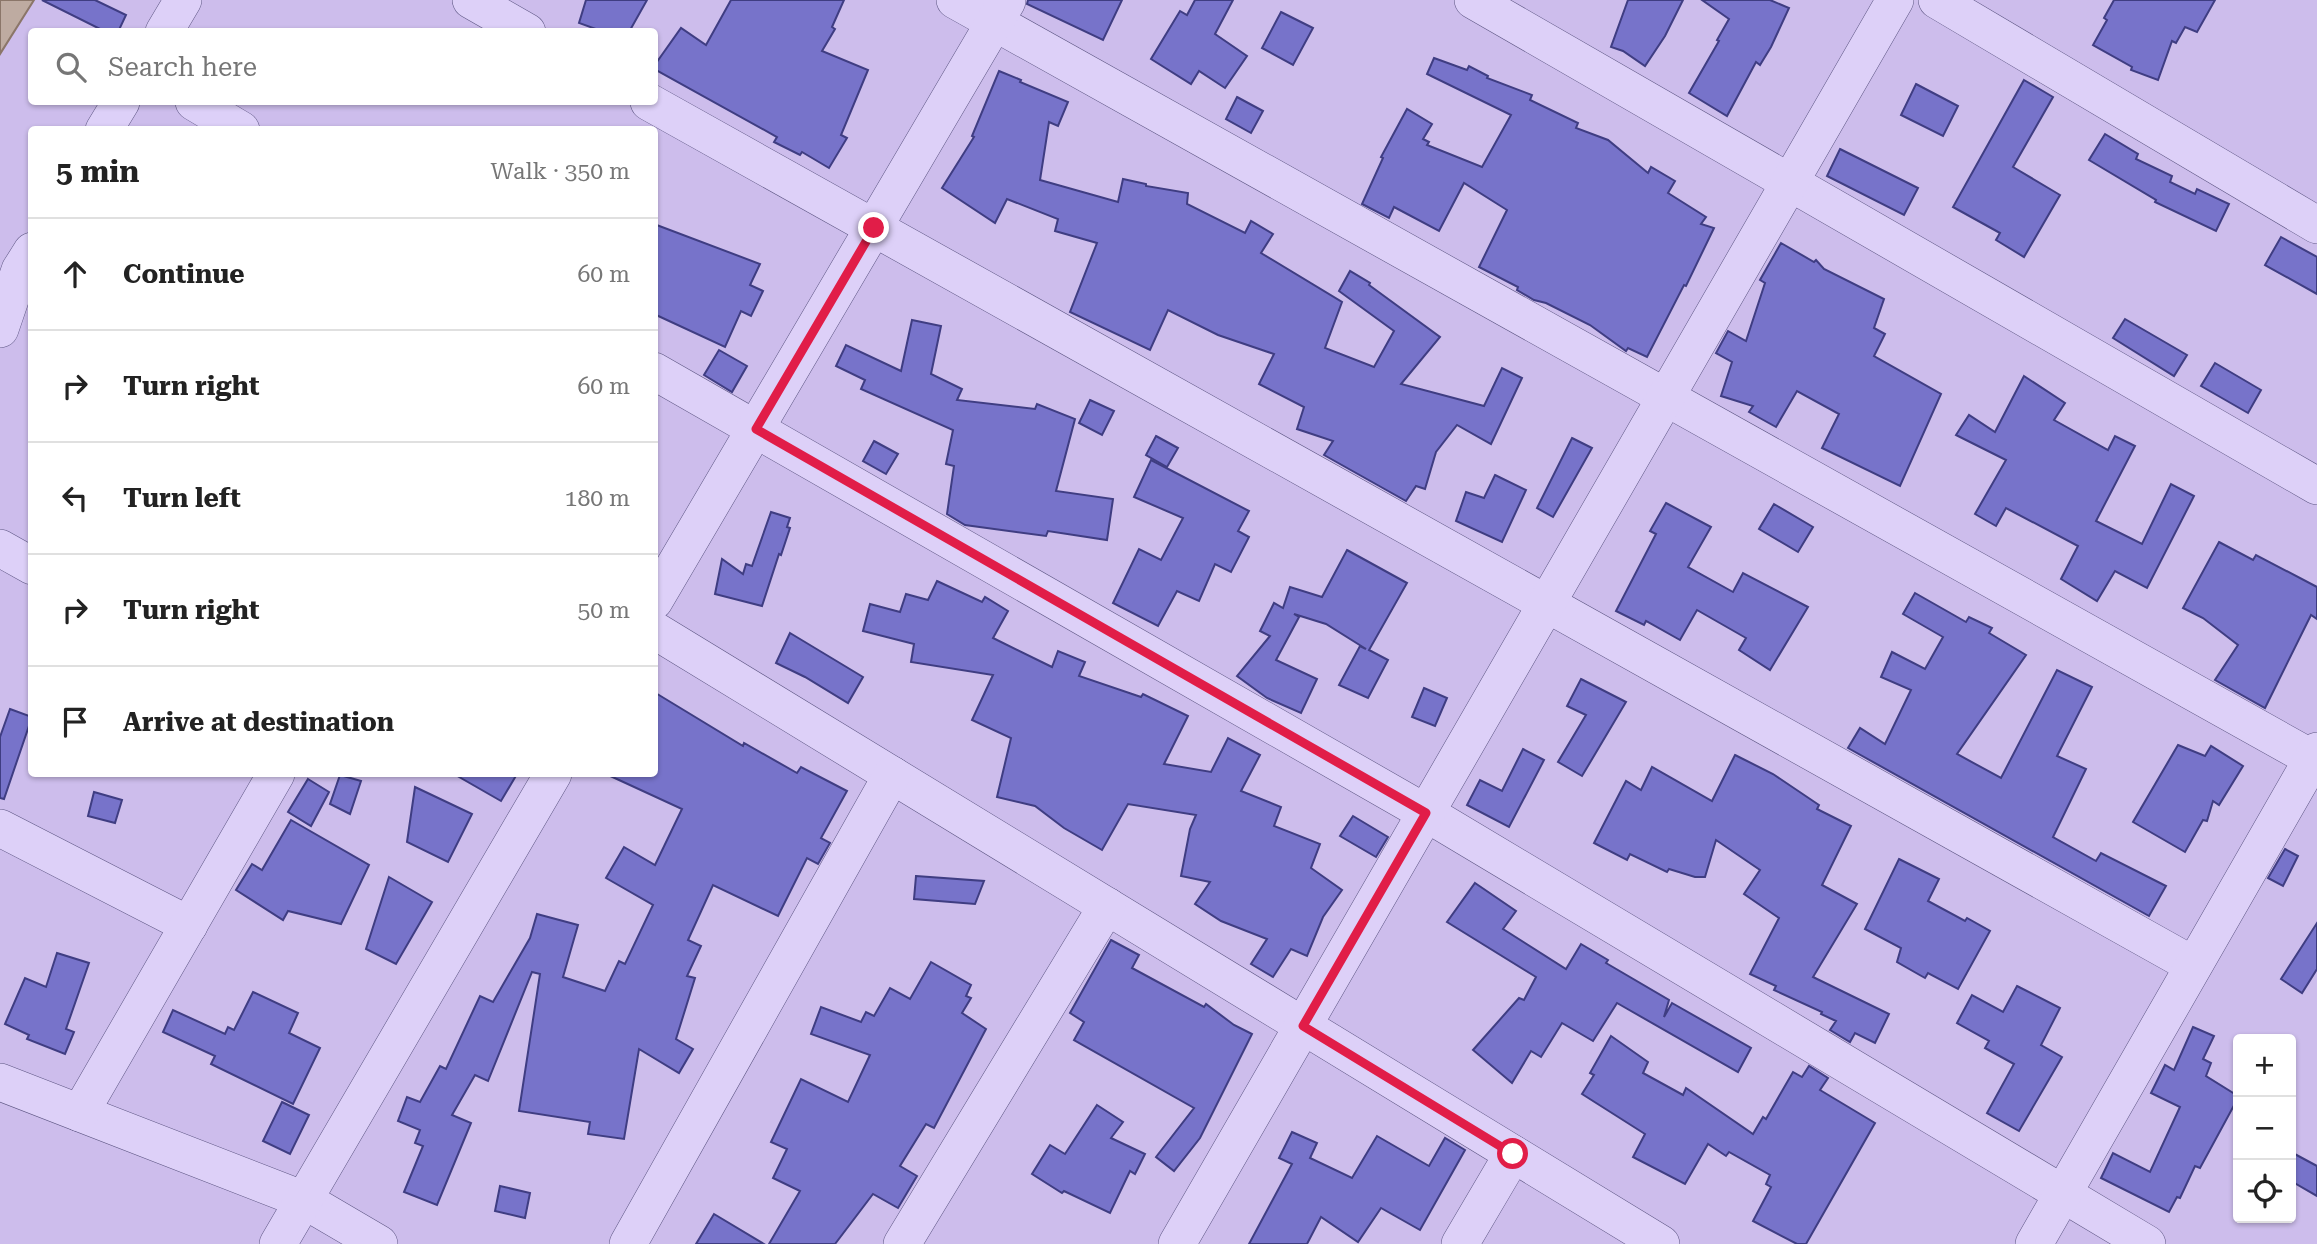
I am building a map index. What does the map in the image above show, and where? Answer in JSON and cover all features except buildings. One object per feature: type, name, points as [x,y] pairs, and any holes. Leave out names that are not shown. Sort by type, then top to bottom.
[{"type":"street","points":[[166,28],[183,0]]},
{"type":"street","points":[[471,0],[520,28]]},
{"type":"street","points":[[955,0],[1001,11],[1665,397],[2315,755],[2034,1244]]},
{"type":"street","points":[[1474,0],[2317,486]]},
{"type":"street","points":[[1177,1244],[1895,0]]},
{"type":"street","points":[[1937,0],[2317,225]]},
{"type":"street","points":[[658,594],[1001,11]]},
{"type":"street","points":[[106,126],[119,105]]},
{"type":"street","points":[[199,105],[234,126]]},
{"type":"street","points":[[654,105],[2193,965]]},
{"type":"street","points":[[0,329],[21,264]]},
{"type":"street","points":[[658,373],[1426,813],[2147,1244]]},
{"type":"street","points":[[0,548],[28,564]]},
{"type":"street","points":[[658,632],[1661,1244]]},
{"type":"street","points":[[628,1244],[892,775]]},
{"type":"street","points":[[80,1113],[274,777]]},
{"type":"street","points":[[278,1244],[552,777]]},
{"type":"street","points":[[0,828],[188,925]]},
{"type":"street","points":[[902,1244],[1107,906]]},
{"type":"street","points":[[0,1082],[303,1200],[379,1244]]},
{"type":"street","points":[[1460,1244],[1513,1154]]},
{"type":"shaded area","points":[[0,0],[34,0],[0,54]]},
{"type":"route","points":[[874,228],[756,429],[1426,813],[1303,1026],[1513,1154]]}]
